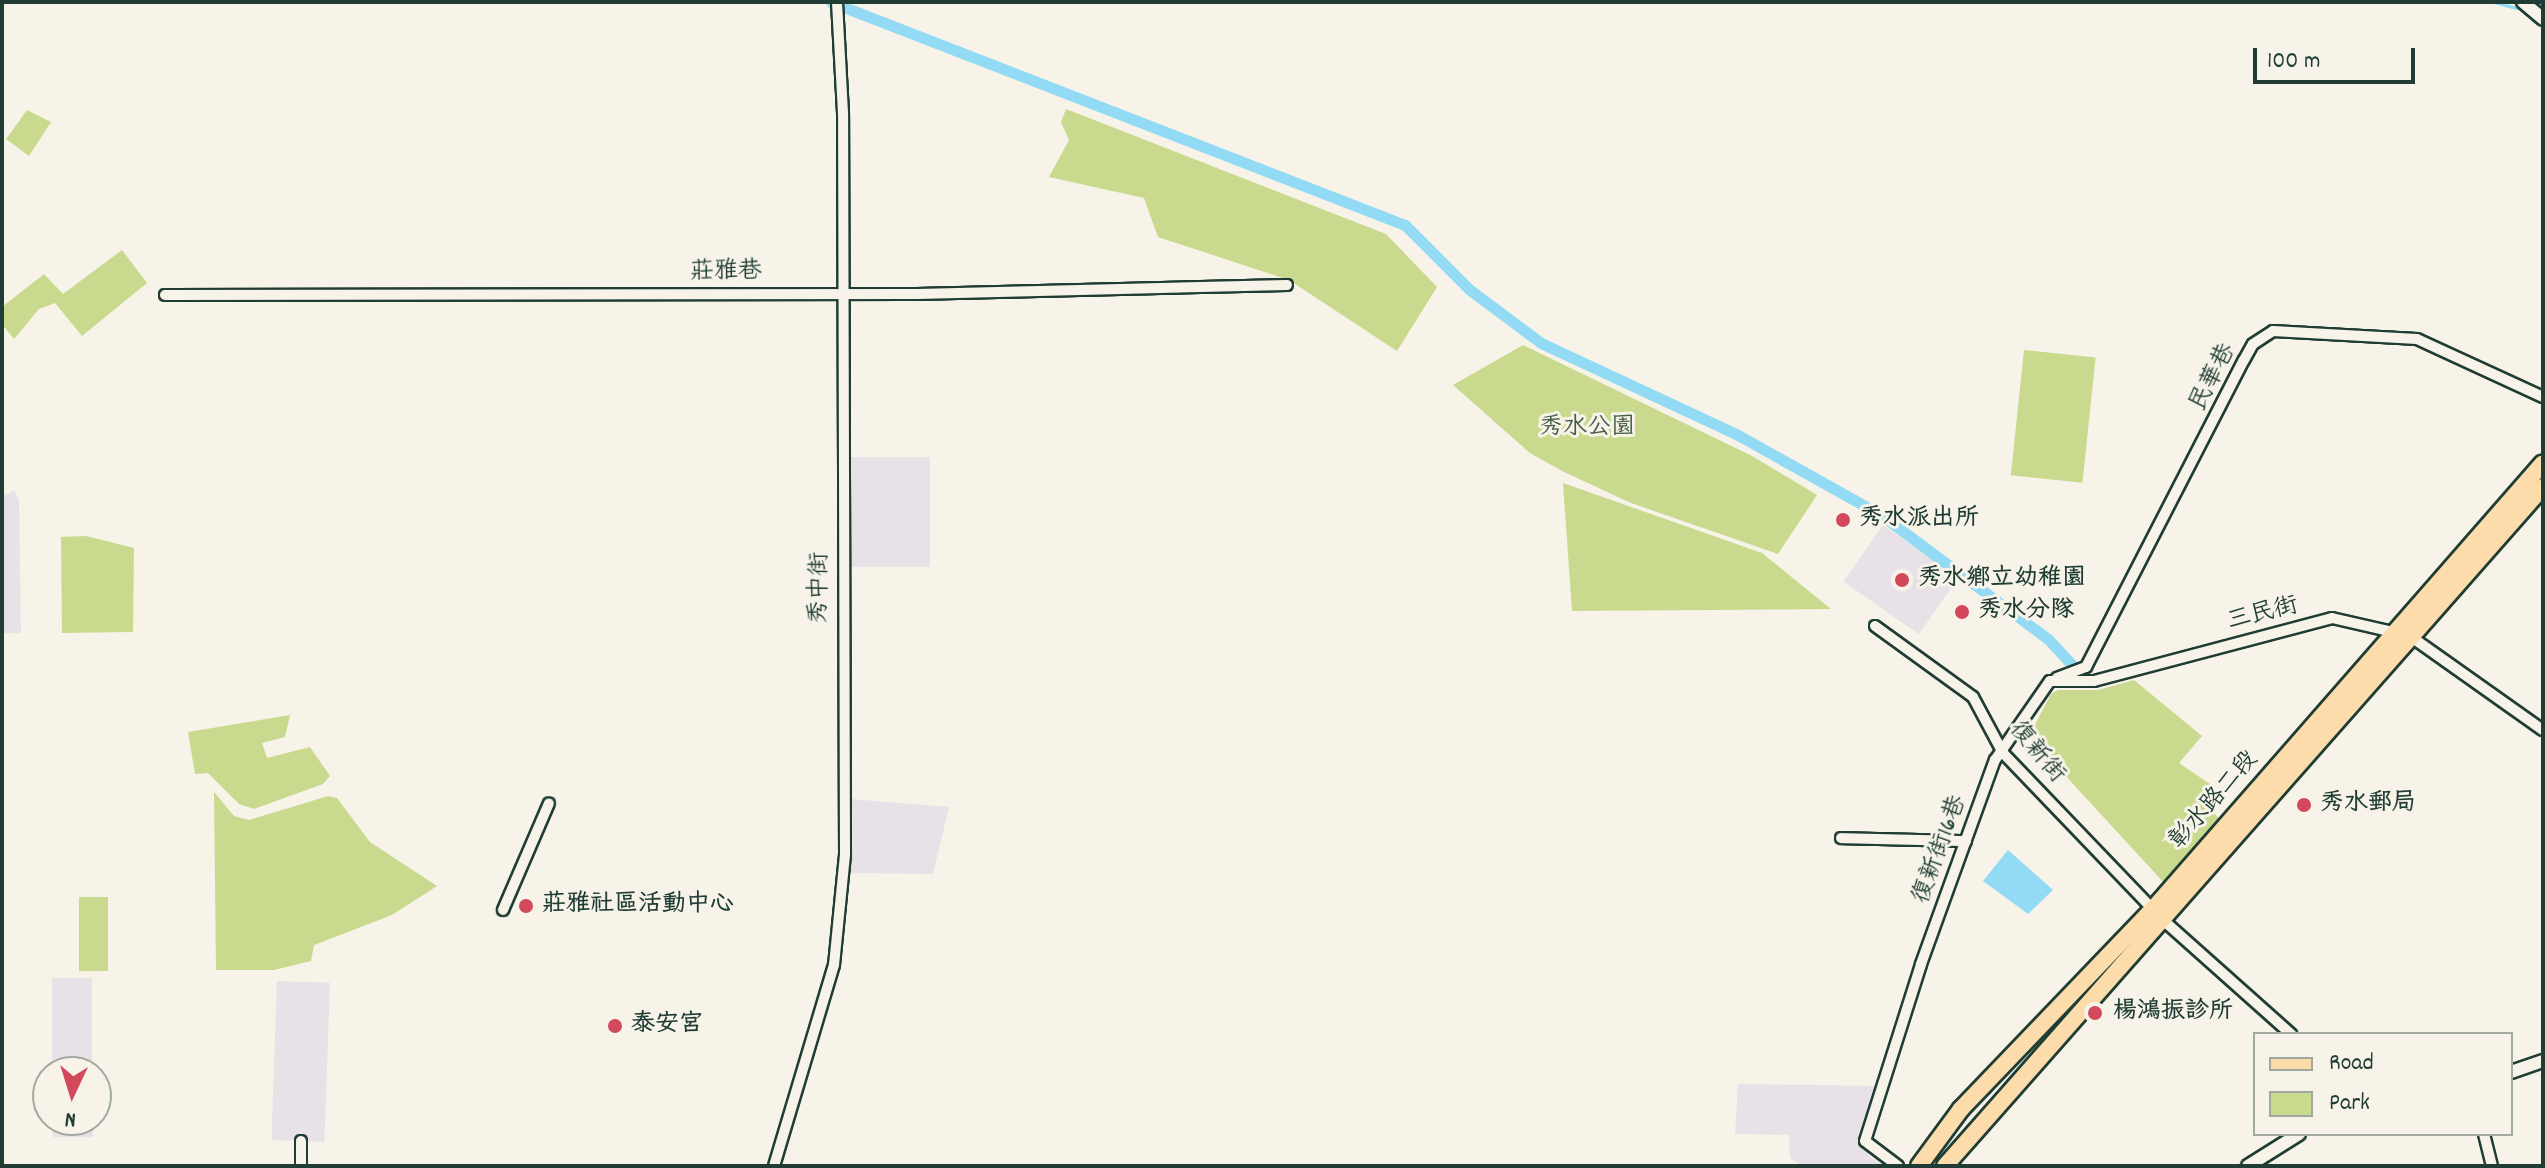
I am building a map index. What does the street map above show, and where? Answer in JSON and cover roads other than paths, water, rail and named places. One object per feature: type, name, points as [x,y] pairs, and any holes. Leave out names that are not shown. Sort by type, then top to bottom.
[{"type":"main road","name":"彰水路二段","points":[[1945,1166],[2402,633],[2543,463]]},
{"type":"main road","name":"彰水路二段","points":[[2402,633],[2543,487]]},
{"type":"main road","name":"彰水路二段","points":[[1919,1166],[1961,1109],[2159,915]]},
{"type":"street","name":"秀中街","points":[[774,1166],[834,965],[845,854],[843,292],[837,2]]},
{"type":"street","points":[[2523,2],[2543,19]]},
{"type":"street","name":"莊雅巷","points":[[165,295],[843,292],[1287,285]]},
{"type":"street","name":"民華巷","points":[[2050,681],[2086,667],[2248,352],[2273,331],[2417,339],[2543,397]]},
{"type":"street","name":"三民街","points":[[2050,681],[2094,681],[2332,618],[2402,633],[2543,730]]},
{"type":"street","name":"復新街","points":[[1875,626],[1973,697],[2003,753],[2159,915],[2289,1032]]},
{"type":"street","points":[[2003,753],[2050,681]]},
{"type":"street","name":"復新街16巷","points":[[1898,1166],[1865,1141],[1921,964],[1995,760],[2003,753]]},
{"type":"street","points":[[503,910],[549,803]]},
{"type":"street","points":[[1841,838],[1966,841]]},
{"type":"street","points":[[2513,1071],[2543,1061]]},
{"type":"street","points":[[2248,1166],[2296,1136]]},
{"type":"street","points":[[2484,1136],[2492,1166]]},
{"type":"street","points":[[301,1141],[301,1166]]},
{"type":"water","points":[[2008,850],[2053,890],[2028,914],[1983,881]]},
{"type":"waterway","points":[[831,2],[1405,225],[1470,290],[1541,343],[1738,435],[1881,515],[2048,639],[2075,668]]},
{"type":"waterway","points":[[2494,2],[2516,8]]},
{"type":"waterway","points":[[2537,2],[2543,8]]},
{"type":"place","name":"秀水派出所","points":[[1843,520]]},
{"type":"place","name":"秀水鄉立幼稚園","points":[[1902,580]]},
{"type":"place","name":"秀水分隊","points":[[1962,612]]},
{"type":"place","name":"秀水郵局","points":[[2304,805]]},
{"type":"place","name":"莊雅社區活動中心","points":[[526,906]]},
{"type":"place","name":"楊鴻振診所","points":[[2095,1013]]},
{"type":"place","name":"泰安宮","points":[[615,1026]]},
{"type":"park label","name":"秀水公園","points":[[1587,429]]}]
